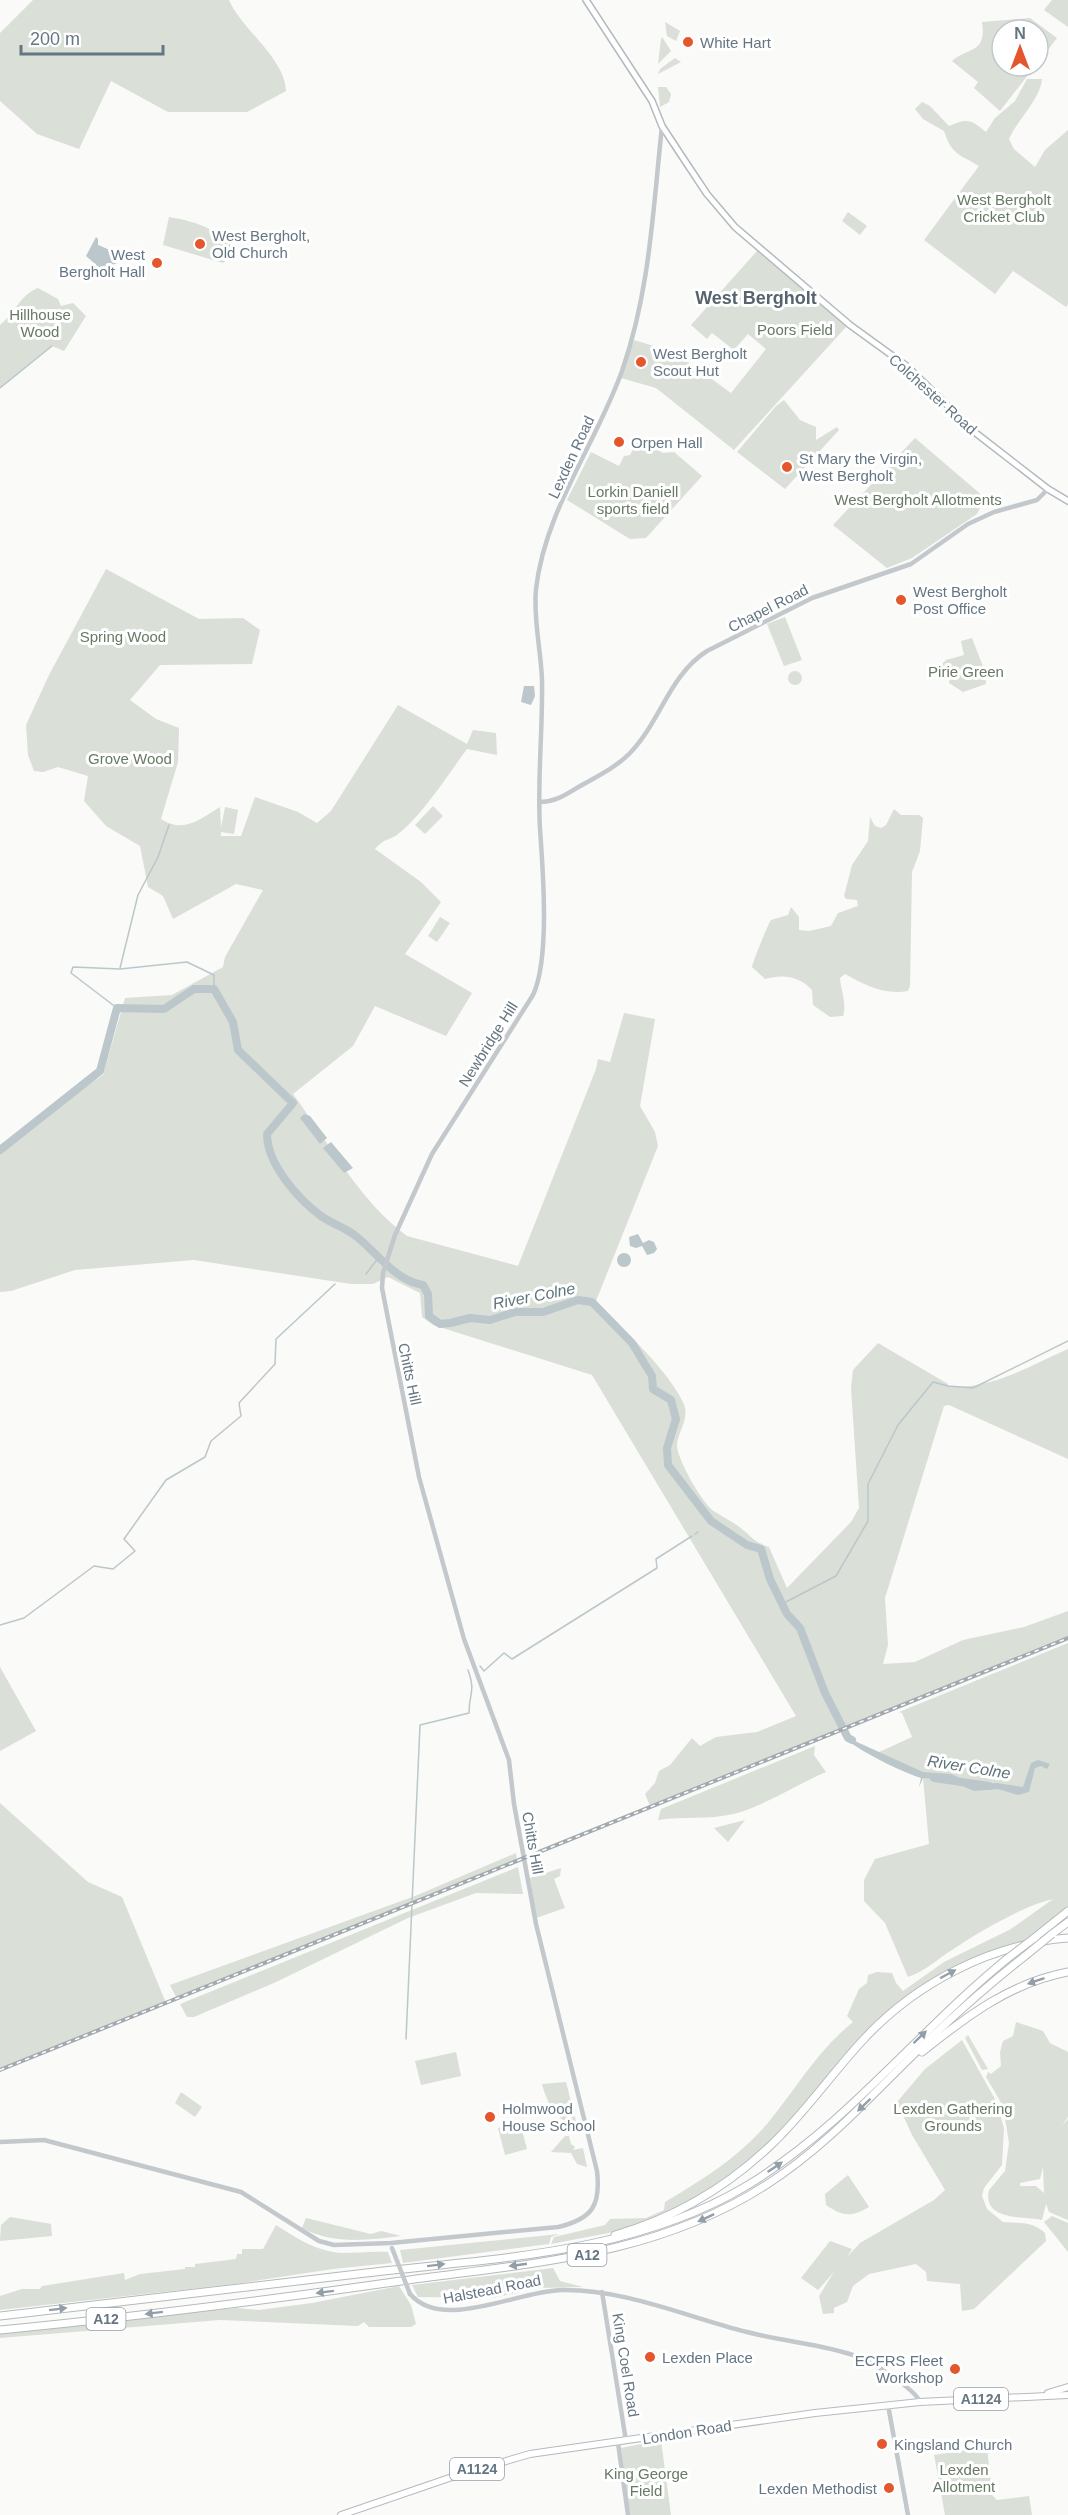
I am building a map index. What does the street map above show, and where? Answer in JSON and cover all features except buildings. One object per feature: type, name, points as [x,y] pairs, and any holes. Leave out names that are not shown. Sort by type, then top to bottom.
[{"type":"highway","name":"A12","points":[[0,2316],[587,2244],[632,2235],[683,2217],[729,2196],[769,2172],[812,2140],[937,2020],[1068,1911]]},
{"type":"highway","name":"A12","points":[[0,2330],[344,2289],[595,2254],[636,2244],[709,2217],[787,2171],[841,2128],[959,2012],[1068,1922]]},
{"type":"highway","name":"A12","points":[[587,2244],[660,2220],[701,2199],[740,2172],[773,2144],[875,2027],[926,1987],[961,1968],[994,1955],[1068,1938]]},
{"type":"highway","name":"A12","points":[[906,2064],[964,2018],[997,1997],[1036,1981],[1068,1972]]},
{"type":"main road","name":"Colchester Road","points":[[586,0],[652,101],[662,126],[707,194],[750,242],[850,325],[908,367],[973,431],[1048,489],[1068,501]]},
{"type":"main road","name":"London Road","points":[[1042,2394],[1068,2387]]},
{"type":"main road","name":"London Road","points":[[341,2515],[512,2458],[760,2420],[888,2405],[1042,2394],[1068,2395]]},
{"type":"street","name":"Lexden Road","points":[[540,802],[542,678],[536,590],[552,526],[610,403],[641,308],[650,261],[662,126]]},
{"type":"street","name":"Chapel Road","points":[[540,802],[557,799],[628,755],[683,672],[707,651],[812,598],[911,564],[977,519],[1011,506],[1037,500],[1048,489]]},
{"type":"street","name":"Newbridge Hill","points":[[382,1281],[395,1235],[432,1154],[533,995],[541,974],[544,888],[540,802]]},
{"type":"street","name":"Chitts Hill","points":[[382,1281],[383,1303],[418,1477],[464,1640],[509,1760],[515,1815],[536,1924],[599,2186],[597,2201],[590,2211],[570,2224],[392,2246]]},
{"type":"street","points":[[0,2142],[44,2140],[240,2192],[319,2241],[349,2246],[392,2246]]},
{"type":"street","name":"Halstead Road","points":[[392,2246],[410,2294],[428,2309],[449,2313],[543,2291],[602,2292],[749,2333],[861,2358],[914,2393],[920,2402]]},
{"type":"street","name":"King Coel Road","points":[[602,2292],[627,2442]]},
{"type":"street","points":[[888,2405],[908,2515]]},
{"type":"street","points":[[618,2443],[628,2515]]},
{"type":"green space","points":[[33,0],[229,0],[278,67],[284,79],[286,91],[247,112],[168,112],[111,81],[79,149],[37,134],[0,101],[0,33]]},
{"type":"green space","points":[[1052,0],[1068,0],[1068,27],[1044,10]]},
{"type":"green space","points":[[990,21],[990,78],[1026,78],[1000,111],[974,88],[978,82],[952,61],[979,45],[982,40],[982,22]]},
{"type":"green space","points":[[665,22],[680,31],[676,41],[667,36]]},
{"type":"green space","points":[[1050,33],[1057,38],[1050,47]]},
{"type":"green space","points":[[662,37],[671,51],[658,64],[661,39]]},
{"type":"green space","points":[[675,58],[681,62],[658,74],[660,69]]},
{"type":"green space","name":"West Bergholt Cricket Club","points":[[1027,79],[1042,79],[1037,95],[1009,139],[1014,149],[1035,167],[1045,150],[1068,130],[1068,304],[1066,307],[1013,271],[995,294],[924,240],[979,166],[957,153],[950,145],[944,131],[923,119],[915,109],[922,102],[930,106],[949,126],[969,121],[986,132],[995,118],[1015,101]]},
{"type":"green space","points":[[658,87],[666,87],[671,94],[669,102],[660,107]]},
{"type":"green space","points":[[848,212],[867,226],[860,235],[842,221]]},
{"type":"green space","points":[[169,217],[186,220],[213,231],[233,248],[231,256],[223,263],[163,245]]},
{"type":"green space","name":"Poors Field","points":[[757,251],[847,326],[734,450],[656,388],[621,378],[634,340],[667,350],[669,348],[731,393],[766,349],[748,334],[734,350],[712,333],[707,339],[691,325]]},
{"type":"green space","name":"Hillhouse Wood","points":[[38,288],[58,299],[61,306],[73,303],[86,316],[64,351],[52,346],[0,388],[0,325],[22,299]]},
{"type":"green space","points":[[784,400],[800,420],[816,427],[816,440],[837,427],[839,430],[785,489],[737,452],[776,406]]},
{"type":"green space","name":"West Bergholt Allotments","points":[[915,438],[985,498],[977,514],[912,558],[887,568],[833,525]]},
{"type":"green space","name":"Lorkin Daniell sports field","points":[[642,440],[663,453],[674,452],[702,476],[646,538],[630,539],[567,500],[591,452],[619,466],[624,456],[630,455],[637,442]]},
{"type":"green space","points":[[106,569],[199,619],[243,618],[260,630],[252,664],[160,665],[130,700],[156,719],[179,728],[178,762],[161,819],[169,823],[185,825],[192,823],[220,807],[221,828],[225,807],[238,810],[234,834],[221,832],[221,836],[241,836],[255,797],[298,812],[317,823],[331,811],[398,705],[467,744],[473,730],[496,733],[497,755],[467,749],[435,794],[407,826],[375,849],[421,882],[441,902],[405,954],[472,993],[446,1036],[375,1006],[353,1046],[293,1094],[345,1170],[374,1206],[407,1236],[518,1266],[598,1059],[610,1062],[624,1013],[655,1019],[640,1106],[655,1132],[658,1146],[596,1301],[655,1362],[683,1402],[685,1419],[678,1440],[678,1453],[702,1498],[712,1510],[736,1524],[756,1541],[769,1547],[787,1588],[851,1522],[859,1508],[851,1388],[853,1370],[878,1343],[948,1386],[964,1387],[995,1381],[1068,1349],[1068,1459],[949,1405],[944,1406],[885,1598],[888,1645],[883,1664],[915,1662],[963,1640],[1024,1627],[1068,1611],[1068,1637],[650,1806],[645,1794],[655,1783],[659,1771],[670,1765],[692,1738],[700,1746],[716,1737],[757,1732],[796,1716],[592,1375],[433,1325],[422,1317],[420,1293],[388,1277],[373,1284],[351,1284],[194,1260],[75,1270],[11,1291],[0,1292],[0,1145],[103,1075],[125,998],[172,995],[223,967],[225,957],[263,890],[236,884],[173,919],[163,896],[148,887],[140,846],[106,826],[84,801],[88,776],[58,767],[43,772],[34,771],[28,755],[26,725],[49,675]]},
{"type":"green space","points":[[785,617],[802,660],[784,666],[767,624]]},
{"type":"green space","name":"Pirie Green","points":[[972,638],[984,669],[986,684],[963,692],[949,683],[950,678],[944,679],[942,664],[946,660],[964,655],[961,641]]},
{"type":"green space","points":[[795,671],[800,673],[802,678],[800,683],[795,685],[790,683],[788,678],[790,673]]},
{"type":"green space","points":[[433,806],[443,816],[425,834],[415,825]]},
{"type":"green space","points":[[894,809],[901,815],[919,815],[923,818],[920,851],[912,872],[910,986],[908,991],[891,992],[867,985],[845,974],[840,978],[844,1002],[843,1016],[830,1017],[813,1005],[812,990],[807,985],[790,977],[765,979],[752,967],[771,920],[788,915],[791,907],[799,917],[799,930],[809,931],[831,926],[838,913],[858,906],[857,900],[846,899],[844,896],[852,865],[868,841],[870,817],[875,826],[881,828],[886,825]]},
{"type":"green space","points":[[440,917],[450,923],[437,942],[428,936]]},
{"type":"green space","points":[[1068,1643],[1068,1909],[1006,1956],[1014,1949],[956,1969],[878,2023],[768,2147],[735,2175],[675,2212],[619,2231],[551,2244],[554,2237],[605,2225],[610,2219],[646,2218],[664,2210],[665,2202],[706,2176],[744,2147],[767,2124],[828,2045],[853,2022],[847,2016],[859,1989],[867,1983],[868,1975],[877,1972],[892,1973],[896,1983],[903,1991],[944,1962],[1011,1929],[1053,1899],[1001,1920],[908,1977],[885,1923],[864,1901],[864,1880],[875,1859],[929,1844],[923,1778],[877,1753],[912,1737],[902,1713],[899,1712]]},
{"type":"green space","points":[[0,1667],[36,1731],[0,1751]]},
{"type":"green space","points":[[815,1746],[814,1755],[826,1772],[767,1801],[744,1811],[724,1816],[658,1820],[661,1809]]},
{"type":"green space","points":[[0,1803],[88,1882],[122,1897],[166,2003],[0,2070]]},
{"type":"green space","points":[[745,1820],[728,1842],[714,1828]]},
{"type":"green space","points":[[516,1853],[517,1860],[177,1999],[170,1985],[415,1896]]},
{"type":"green space","points":[[518,1867],[523,1894],[476,1893],[408,1918],[276,1982],[194,2017],[187,2017],[180,2004]]},
{"type":"green space","points":[[561,1868],[560,1876],[554,1879],[565,1908],[536,1918],[530,1878]]},
{"type":"green space","name":"Lexden Gathering Grounds","points":[[1016,2022],[1043,2031],[1050,2043],[1068,2052],[1068,2117],[1062,2126],[1068,2119],[1068,2220],[1049,2212],[1046,2204],[1042,2220],[1006,2215],[992,2207],[988,2200],[989,2190],[1005,2171],[1009,2143],[1003,2106],[986,2077],[988,2072],[991,2074],[1001,2066],[1000,2052],[1003,2041],[1013,2036]],"holes":[[[1043,2167],[1044,2193],[1036,2186],[1020,2186],[1020,2183],[1040,2179]]]},
{"type":"green space","points":[[968,2035],[988,2069],[982,2070],[965,2038]]},
{"type":"green space","name":"Lexden Gathering Grounds","points":[[962,2040],[996,2101],[1004,2128],[1002,2165],[984,2188],[982,2196],[987,2209],[1003,2222],[1035,2226],[1045,2233],[1046,2241],[974,2309],[962,2311],[960,2284],[927,2281],[926,2272],[916,2264],[869,2274],[853,2286],[847,2302],[834,2308],[834,2313],[823,2314],[819,2296],[834,2272],[818,2290],[801,2278],[830,2241],[852,2249],[847,2257],[860,2243],[934,2200],[945,2190],[912,2135],[897,2102],[925,2069]]},
{"type":"green space","points":[[456,2052],[461,2076],[421,2085],[415,2061]]},
{"type":"green space","points":[[566,2082],[577,2125],[558,2116],[546,2097],[542,2084]]},
{"type":"green space","points":[[181,2092],[202,2107],[195,2117],[175,2103]]},
{"type":"green space","points":[[520,2123],[527,2149],[505,2155],[498,2128]]},
{"type":"green space","points":[[565,2136],[569,2136],[571,2144],[575,2147],[573,2150],[583,2148],[587,2167],[577,2164],[571,2153],[551,2152]]},
{"type":"green space","points":[[848,2175],[869,2207],[857,2213],[843,2214],[826,2205],[825,2194]]},
{"type":"green space","points":[[1052,2216],[1068,2223],[1068,2252],[1044,2222]]},
{"type":"green space","points":[[10,2217],[51,2224],[52,2236],[0,2241],[1,2225]]},
{"type":"green space","points":[[306,2218],[371,2234],[381,2231],[401,2236],[351,2240],[326,2237],[302,2228]]},
{"type":"green space","points":[[276,2225],[323,2250],[341,2253],[388,2252],[392,2263],[333,2269],[235,2284],[0,2310],[0,2296],[22,2289],[40,2289],[42,2286],[124,2273],[125,2280],[140,2274],[185,2269],[185,2267],[195,2267],[195,2264],[236,2259],[237,2254],[242,2254],[242,2249],[263,2249]]},
{"type":"green space","points":[[559,2234],[551,2237],[549,2244],[403,2263],[400,2250]]},
{"type":"green space","points":[[553,2268],[560,2281],[583,2287],[538,2288],[493,2298],[418,2297],[412,2285]]},
{"type":"green space","points":[[399,2286],[411,2305],[416,2324],[411,2327],[369,2327],[364,2322],[358,2326],[220,2320],[0,2338],[0,2334],[167,2314],[237,2308],[259,2310],[312,2303]]},
{"type":"green space","name":"King George Field","points":[[661,2440],[671,2515],[628,2515],[621,2448]]},
{"type":"green space","name":"Lexden Allotment","points":[[987,2447],[992,2495],[997,2500],[1029,2496],[1032,2515],[945,2515],[934,2455]]},
{"type":"shaded area","points":[[96,237],[98,245],[113,253],[117,263],[102,270],[86,256]]},
{"type":"shaded area","points":[[524,686],[534,686],[535,696],[531,705],[521,702]]},
{"type":"shaded area","points":[[304,1114],[310,1116],[327,1138],[320,1144],[300,1118]]},
{"type":"shaded area","points":[[331,1142],[353,1168],[344,1173],[323,1148]]},
{"type":"shaded area","points":[[638,1234],[643,1243],[649,1240],[654,1242],[657,1249],[654,1253],[647,1255],[642,1246],[636,1248],[630,1246],[629,1237]]},
{"type":"shaded area","points":[[621,1253],[627,1253],[631,1260],[627,1267],[621,1267],[617,1263],[617,1257]]},
{"type":"shaded area","points":[[847,1733],[857,1742],[923,1772],[951,1774],[975,1785],[997,1783],[1023,1787],[1031,1763],[1038,1760],[1050,1764],[1047,1769],[1041,1766],[1035,1768],[1029,1792],[1018,1795],[998,1789],[974,1791],[949,1780],[923,1778],[919,1787],[921,1778],[867,1753],[842,1735]]},
{"type":"waterway","points":[[0,388],[52,346]]},
{"type":"waterway","points":[[120,968],[138,895],[158,857],[169,825]]},
{"type":"waterway","points":[[117,1008],[71,973],[73,967],[120,969],[187,962],[214,975],[214,989]]},
{"type":"waterway","name":"River Colne","points":[[0,1150],[100,1071],[117,1008],[164,1009],[194,989],[214,989],[233,1022],[238,1050],[293,1103],[267,1134],[272,1157],[285,1180],[321,1216],[353,1234],[387,1266],[404,1278],[423,1285],[428,1294],[429,1316],[440,1324],[470,1318],[490,1320],[515,1312],[543,1312],[578,1300],[592,1302],[632,1343],[652,1376],[653,1389],[671,1400],[676,1419],[667,1448],[668,1465],[711,1521],[747,1545],[761,1549],[770,1579],[787,1614],[800,1628],[825,1693],[848,1738],[852,1740]]},
{"type":"waterway","points":[[366,1274],[379,1257]]},
{"type":"waterway","points":[[0,1625],[24,1618],[94,1566],[113,1569],[135,1551],[124,1539],[166,1480],[205,1457],[211,1441],[241,1416],[239,1403],[275,1364],[276,1339],[335,1284]]},
{"type":"waterway","points":[[782,1604],[836,1576],[868,1521],[868,1484],[898,1425],[933,1382],[973,1388],[1068,1341]]},
{"type":"waterway","points":[[480,1666],[484,1671],[504,1653],[512,1659],[657,1568],[656,1559],[692,1536]]},
{"type":"waterway","points":[[406,2039],[420,1725],[469,1713],[472,1688],[468,1670]]},
{"type":"waterway","name":"River Colne","points":[[934,1778],[989,1786]]},
{"type":"railway","points":[[0,2070],[1068,1638]]},
{"type":"place","name":"White Hart","points":[[688,42]]},
{"type":"place","name":"West Bergholt, Old Church","points":[[200,244]]},
{"type":"place","name":"West Bergholt Hall","points":[[157,263]]},
{"type":"place","name":"West Bergholt Scout Hut","points":[[641,362]]},
{"type":"place","name":"Orpen Hall","points":[[619,442]]},
{"type":"place","name":"St Mary the Virgin, West Bergholt","points":[[787,467]]},
{"type":"place","name":"West Bergholt Post Office","points":[[901,600]]},
{"type":"place","name":"Holmwood House School","points":[[490,2117]]},
{"type":"place","name":"Lexden Place","points":[[650,2357]]},
{"type":"place","name":"ECFRS Fleet Workshop","points":[[955,2369]]},
{"type":"place","name":"Kingsland Church","points":[[882,2444]]},
{"type":"place","name":"Lexden Methodist","points":[[889,2488]]},
{"type":"district","name":"West Bergholt","points":[[756,298]]},
{"type":"park label","name":"Spring Wood","points":[[123,636]]},
{"type":"park label","name":"Grove Wood","points":[[130,758]]}]
